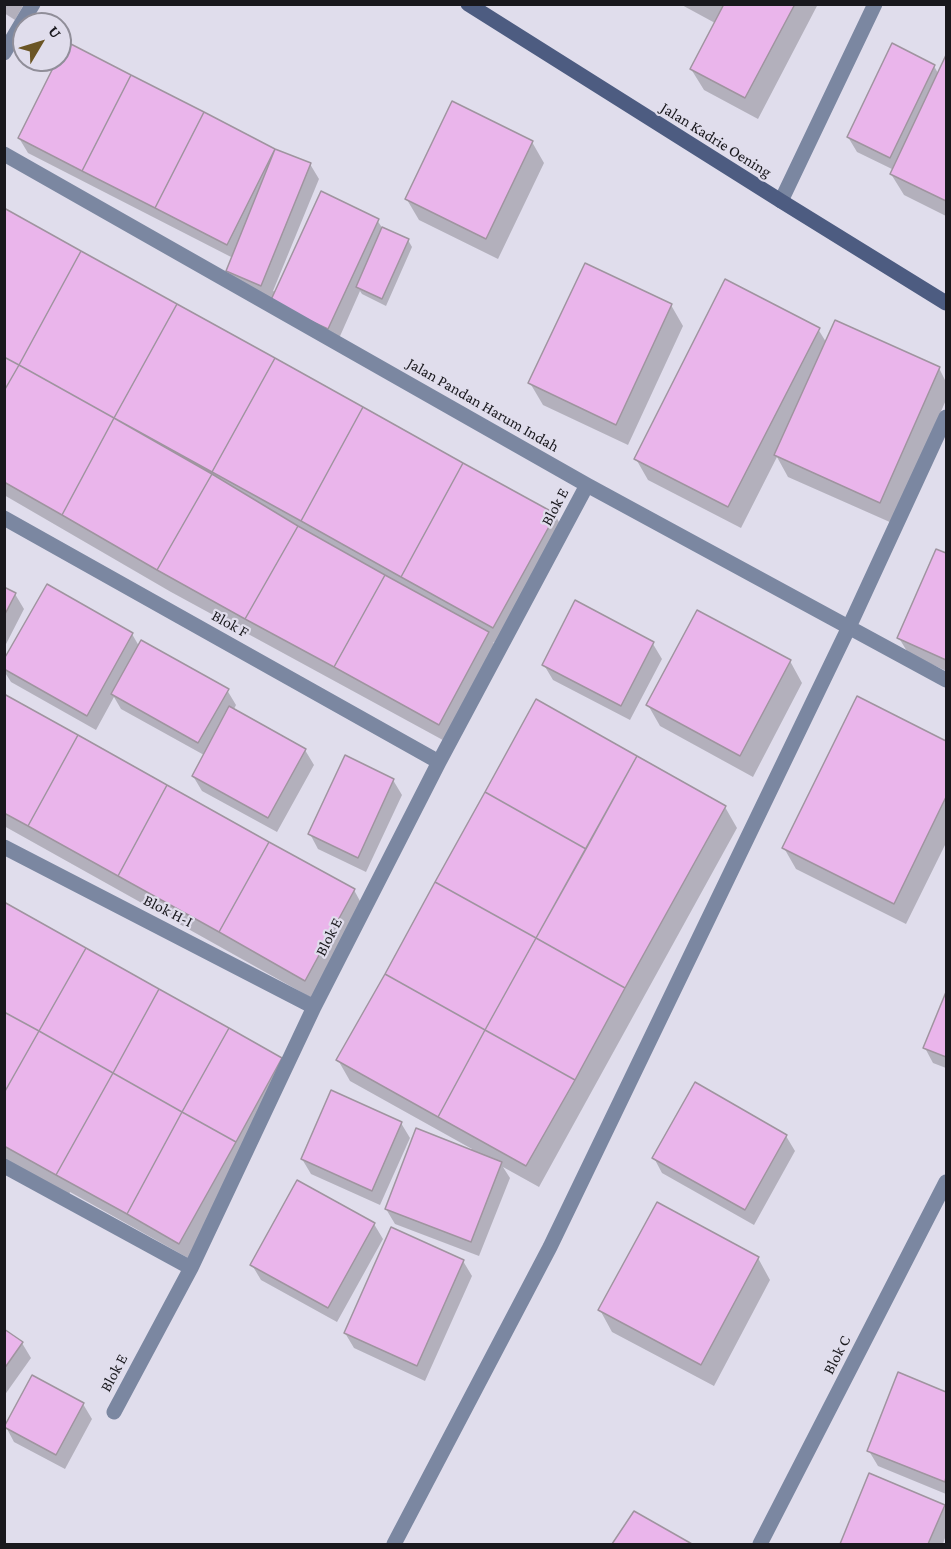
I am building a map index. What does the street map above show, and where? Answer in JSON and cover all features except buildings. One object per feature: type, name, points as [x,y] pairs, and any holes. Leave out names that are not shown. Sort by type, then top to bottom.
[{"type":"main road","name":"Jalan Kadrie Oening","points":[[479,7],[780,201],[946,303]]},
{"type":"street","points":[[4,53],[33,4]]},
{"type":"street","points":[[780,201],[875,4]]},
{"type":"street","name":"Jalan Pandan Harum Indah","points":[[4,154],[587,485],[946,680]]},
{"type":"street","points":[[394,1545],[550,1247],[849,627],[946,417]]},
{"type":"street","name":"Blok E","points":[[114,1412],[191,1268],[314,1007],[439,762],[587,485]]},
{"type":"street","name":"Blok F","points":[[4,518],[439,762]]},
{"type":"street","name":"Blok H-I","points":[[4,847],[314,1007]]},
{"type":"street","points":[[4,1166],[191,1268]]},
{"type":"street","name":"Blok C","points":[[760,1545],[946,1182]]}]
